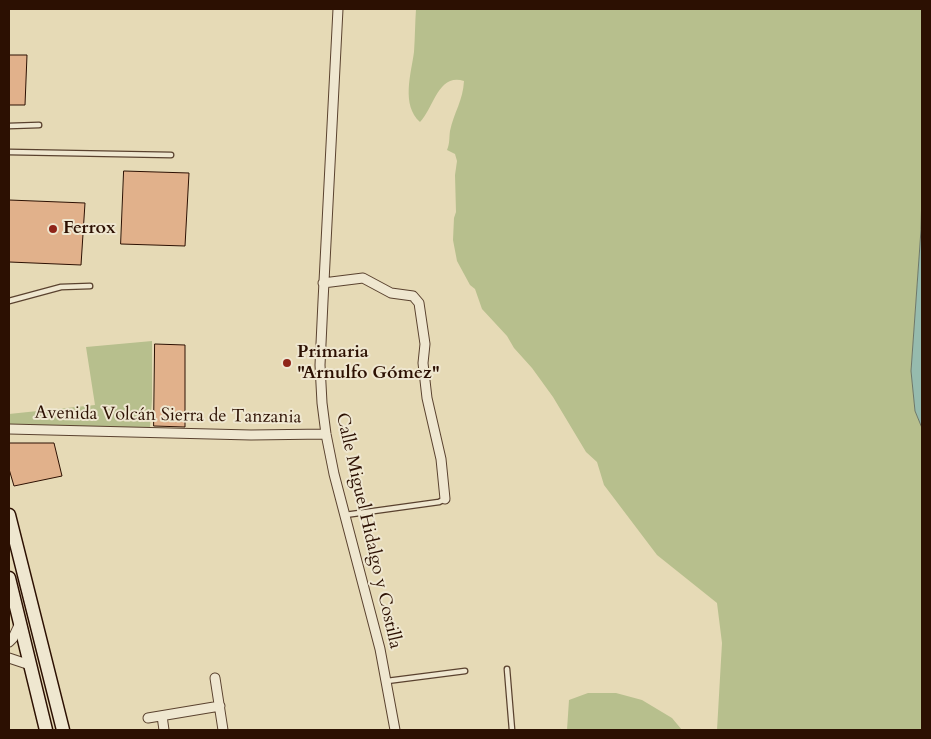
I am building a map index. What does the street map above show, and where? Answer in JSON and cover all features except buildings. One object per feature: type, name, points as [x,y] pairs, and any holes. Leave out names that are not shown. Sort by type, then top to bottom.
[{"type":"main road","points":[[9,515],[62,730]]},
{"type":"main road","points":[[9,578],[46,730]]},
{"type":"street","name":"Calle Miguel Hidalgo y Costilla","points":[[338,9],[323,283],[320,365],[322,403],[326,434],[387,681],[395,730]]},
{"type":"street","points":[[323,283],[363,278],[392,293],[413,296],[419,303],[425,344],[423,363],[427,398],[441,459],[445,499]]},
{"type":"street","name":"Avenida Volcán Sierra de Tanzania","points":[[9,429],[251,435],[326,434]]},
{"type":"street","points":[[9,642],[20,623]]},
{"type":"street","points":[[9,658],[30,665]]},
{"type":"street","points":[[215,678],[224,730]]},
{"type":"street","points":[[148,718],[220,706]]},
{"type":"street","points":[[162,716],[164,730]]},
{"type":"lane","points":[[9,126],[39,125]]},
{"type":"lane","points":[[9,152],[171,155]]},
{"type":"lane","points":[[9,302],[61,287],[90,286]]},
{"type":"lane","points":[[345,515],[439,502],[445,499]]},
{"type":"lane","points":[[507,669],[512,730]]},
{"type":"lane","points":[[387,681],[465,671]]},
{"type":"green space","points":[[416,9],[922,9],[921,230],[911,371],[915,411],[922,428],[922,730],[717,730],[722,643],[717,603],[657,555],[604,485],[597,462],[586,452],[553,397],[532,368],[514,348],[507,336],[482,309],[475,289],[470,285],[457,261],[453,240],[456,212],[455,175],[457,161],[455,154],[447,150],[450,131],[462,95],[464,81],[455,80],[448,82],[442,87],[420,122],[414,115],[409,98],[409,89],[414,52]]},
{"type":"green space","points":[[152,341],[150,428],[9,429],[9,414],[95,405],[86,347]]},
{"type":"green space","points":[[588,693],[616,693],[642,700],[672,718],[682,730],[567,730],[569,700]]},
{"type":"water","points":[[922,189],[922,428],[915,411],[911,371]]},
{"type":"place","name":"Ferrox","points":[[53,229]]},
{"type":"place","name":"Primaria \"Arnulfo Gómez\"","points":[[287,363]]}]
